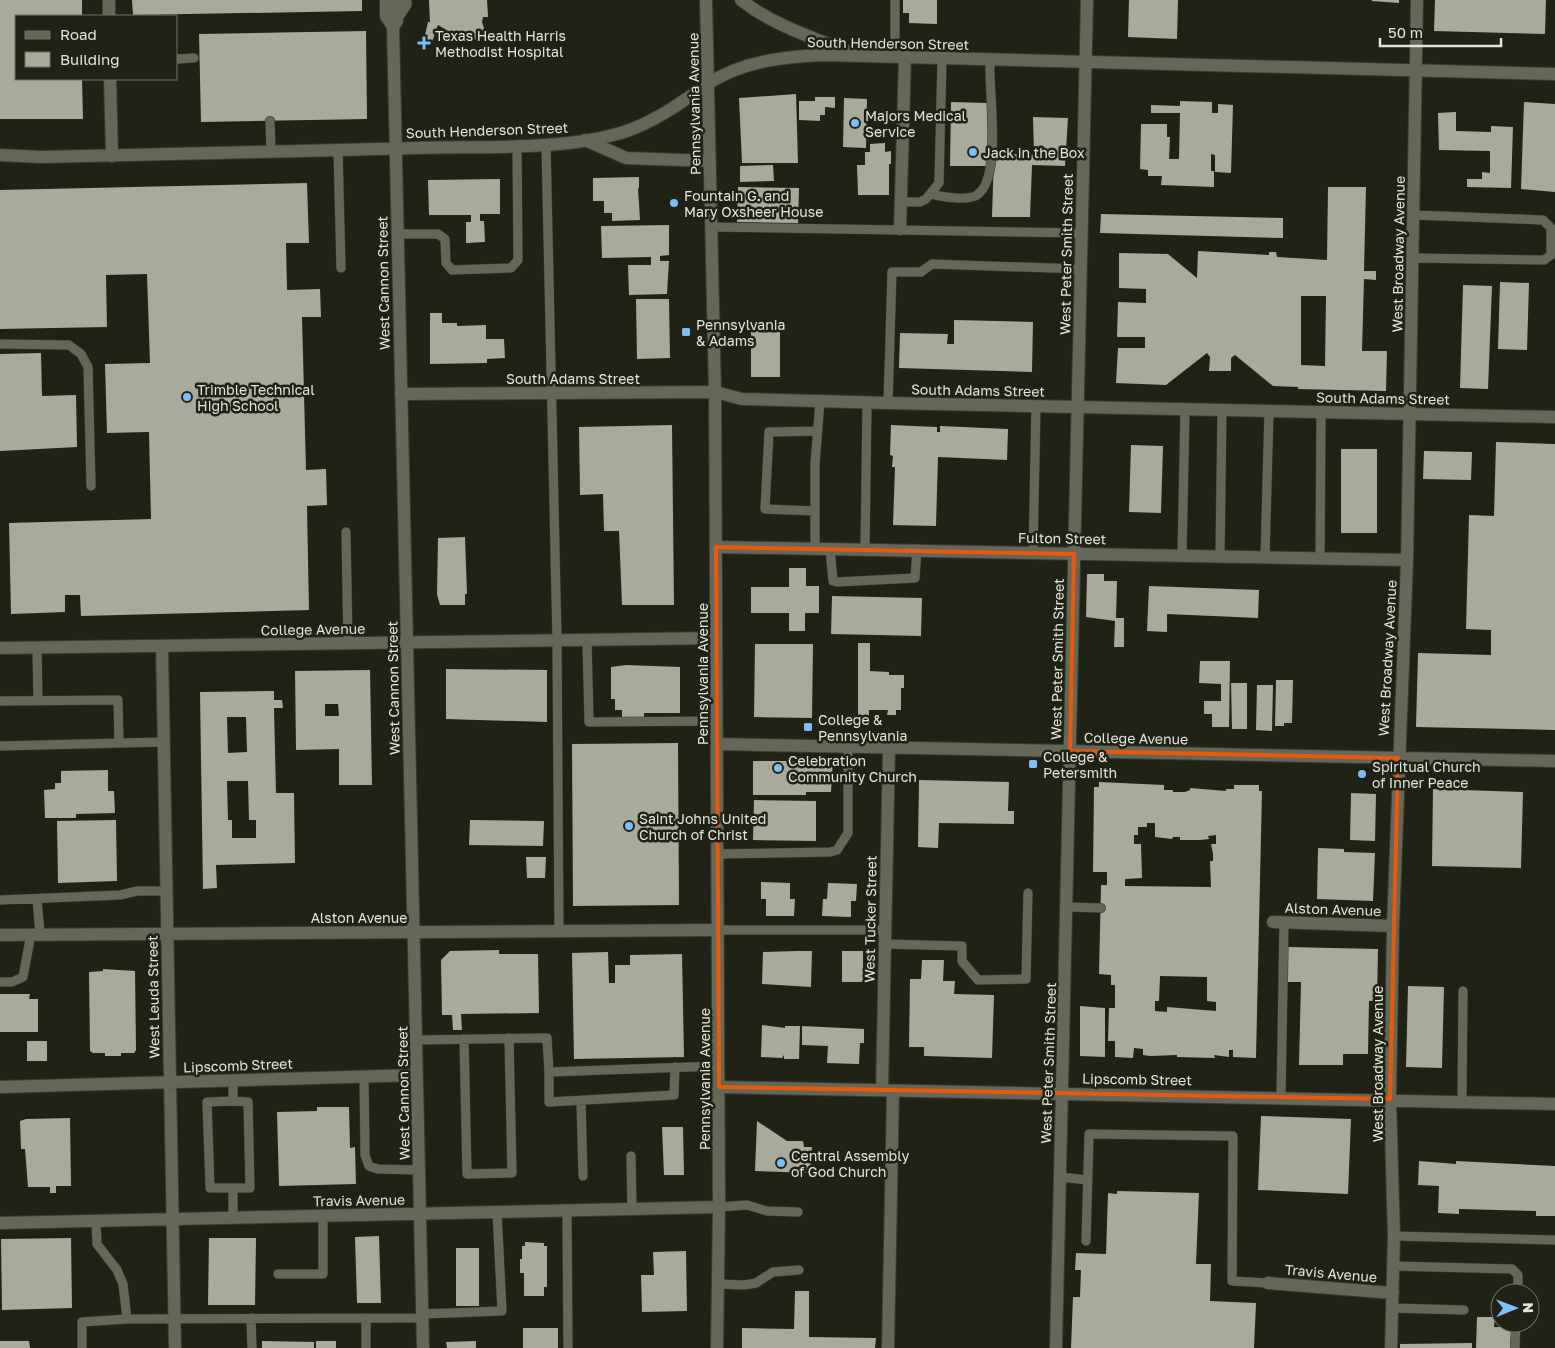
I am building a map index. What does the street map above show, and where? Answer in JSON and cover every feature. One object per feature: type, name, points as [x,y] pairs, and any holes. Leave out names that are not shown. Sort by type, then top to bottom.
[{"type":"street","points":[[109,0],[109,15]]},
{"type":"street","name":"West Cannon Street","points":[[386,0],[386,16],[395,24]]},
{"type":"street","name":"West Cannon Street","points":[[397,0],[395,24],[395,148],[423,1348]]},
{"type":"street","name":"Pennsylvania Avenue","points":[[706,0],[715,392],[719,1087],[717,1348]]},
{"type":"street","points":[[741,0],[756,11],[788,28],[858,56]]},
{"type":"street","name":"West Peter Smith Street","points":[[1056,1348],[1068,907],[1087,0]]},
{"type":"street","name":"West Broadway Avenue","points":[[1391,1348],[1394,1236],[1390,1099],[1393,926],[1407,560],[1417,0]]},
{"type":"street","name":"South Henderson Street","points":[[0,155],[41,157],[112,156],[517,145],[585,140],[624,132],[646,123],[668,112],[726,72],[759,62],[805,56],[1555,74]]},
{"type":"street","points":[[900,57],[900,229]]},
{"type":"street","points":[[110,80],[112,156]]},
{"type":"street","points":[[585,140],[626,158],[710,161]]},
{"type":"street","name":"South Adams Street","points":[[401,394],[715,392],[742,399],[1555,416]]},
{"type":"street","name":"Fulton Street","points":[[716,546],[1407,560]]},
{"type":"street","name":"College Avenue","points":[[0,648],[716,638]]},
{"type":"street","name":"West Leuda Street","points":[[162,646],[175,1348]]},
{"type":"street","name":"College Avenue","points":[[717,744],[1555,760]]},
{"type":"street","name":"West Tucker Street","points":[[888,748],[885,930],[888,1348]]},
{"type":"street","name":"Alston Avenue","points":[[1278,922],[1393,926]]},
{"type":"street","name":"Alston Avenue","points":[[0,935],[718,930]]},
{"type":"street","name":"Lipscomb Street","points":[[0,1087],[417,1075]]},
{"type":"street","name":"Lipscomb Street","points":[[719,1087],[1390,1099],[1555,1104]]},
{"type":"street","name":"Travis Avenue","points":[[0,1223],[719,1207]]},
{"type":"street","name":"Travis Avenue","points":[[1268,1283],[1392,1294]]},
{"type":"lane","points":[[395,24],[407,4],[407,0]]},
{"type":"lane","points":[[895,0],[900,57]]},
{"type":"lane","points":[[178,59],[194,58]]},
{"type":"lane","points":[[901,202],[920,202],[932,194],[940,177],[942,59]]},
{"type":"lane","points":[[932,194],[945,197],[977,196],[984,185],[991,160],[994,126],[992,97],[989,86],[990,60]]},
{"type":"lane","points":[[270,121],[271,151]]},
{"type":"lane","points":[[546,144],[557,640],[559,931]]},
{"type":"lane","points":[[397,234],[438,234],[444,239],[446,263],[452,270],[511,268],[518,260],[517,145]]},
{"type":"lane","points":[[338,150],[341,268]]},
{"type":"lane","points":[[1413,258],[1544,260],[1551,255],[1551,228],[1544,220],[1414,215]]},
{"type":"lane","points":[[711,227],[1082,233]]},
{"type":"lane","points":[[888,403],[892,272],[921,272],[932,264],[1080,269]]},
{"type":"lane","points":[[0,344],[69,345],[81,354],[88,367],[92,486]]},
{"type":"lane","points":[[815,548],[820,401]]},
{"type":"lane","points":[[865,549],[867,402]]},
{"type":"lane","points":[[1033,553],[1036,406]]},
{"type":"lane","points":[[1182,556],[1184,409]]},
{"type":"lane","points":[[1220,556],[1222,410]]},
{"type":"lane","points":[[1266,558],[1269,411]]},
{"type":"lane","points":[[1320,558],[1321,412]]},
{"type":"lane","points":[[815,511],[765,509],[769,432],[818,431]]},
{"type":"lane","points":[[346,532],[348,643]]},
{"type":"lane","points":[[830,549],[831,574],[833,581],[837,582],[915,578],[918,549]]},
{"type":"lane","points":[[587,640],[589,722],[717,721]]},
{"type":"lane","points":[[37,648],[38,700]]},
{"type":"lane","points":[[0,701],[118,700],[120,743]]},
{"type":"lane","points":[[0,746],[164,742]]},
{"type":"lane","points":[[718,854],[830,852],[837,850],[848,833],[848,747]]},
{"type":"lane","points":[[0,900],[166,891]]},
{"type":"lane","points":[[885,944],[962,946],[962,961],[978,980],[1026,979],[1028,893]]},
{"type":"lane","points":[[0,982],[12,982],[23,976],[35,934],[37,899]]},
{"type":"lane","points":[[1068,907],[1101,908]]},
{"type":"lane","points":[[1278,922],[1281,1097]]},
{"type":"lane","points":[[718,930],[885,930]]},
{"type":"lane","points":[[1462,1101],[1463,991]]},
{"type":"lane","points":[[464,1039],[467,1174],[512,1173],[509,1038]]},
{"type":"lane","points":[[417,1040],[547,1038],[549,1102],[674,1095],[675,1067]]},
{"type":"lane","points":[[549,1072],[718,1066]]},
{"type":"lane","points":[[364,1077],[365,1155],[369,1166],[378,1169],[419,1170]]},
{"type":"lane","points":[[233,1080],[233,1101]]},
{"type":"lane","points":[[233,1101],[248,1102],[250,1188],[210,1188],[207,1102],[233,1101]]},
{"type":"lane","points":[[581,1101],[583,1176]]},
{"type":"lane","points":[[1086,1241],[1089,1134],[1233,1136],[1232,1281],[1268,1283]]},
{"type":"lane","points":[[632,1156],[632,1209]]},
{"type":"lane","points":[[1060,1177],[1088,1180]]},
{"type":"lane","points":[[233,1188],[233,1218]]},
{"type":"lane","points":[[719,1207],[747,1205],[767,1212],[798,1212]]},
{"type":"lane","points":[[567,1210],[568,1348]]},
{"type":"lane","points":[[82,1348],[82,1322],[127,1319],[366,1318],[502,1311],[497,1212]]},
{"type":"lane","points":[[278,1274],[323,1274],[323,1216]]},
{"type":"lane","points":[[96,1221],[97,1244],[117,1270],[123,1284],[127,1319]]},
{"type":"lane","points":[[1394,1236],[1555,1240]]},
{"type":"lane","points":[[1393,1266],[1512,1268],[1518,1275],[1518,1283]]},
{"type":"lane","points":[[718,1284],[744,1285],[756,1283],[773,1272],[799,1270]]},
{"type":"lane","points":[[1392,1308],[1464,1310]]},
{"type":"lane","points":[[251,1318],[252,1348]]},
{"type":"lane","points":[[366,1318],[366,1348]]},
{"type":"lane","points":[[1515,1348],[1516,1333]]},
{"type":"highlighted area","points":[[716,547],[1074,554],[1070,751],[1398,758],[1390,1099],[719,1087]]},
{"type":"building","points":[[0,0],[82,0],[82,15],[15,15],[15,80],[82,80],[83,119],[0,119]]},
{"type":"building","points":[[132,0],[362,0],[362,11],[133,15]]},
{"type":"building","points":[[429,0],[487,0],[488,17],[483,17],[482,22],[487,38],[446,42],[448,31],[438,25],[431,45],[423,44],[428,22],[430,22]]},
{"type":"building","points":[[903,0],[937,0],[937,24],[909,23],[909,13],[903,13]]},
{"type":"building","points":[[1129,0],[1178,0],[1177,39],[1128,37]]},
{"type":"building","points":[[1399,0],[1399,3],[1372,1]]},
{"type":"building","points":[[1435,0],[1546,0],[1545,34],[1434,31]]},
{"type":"building","points":[[366,31],[367,119],[201,122],[199,34]]},
{"type":"building","points":[[796,94],[798,163],[742,163],[739,98]]},
{"type":"building","name":"Majors Medical Service","points":[[815,97],[835,97],[835,108],[825,107],[825,115],[820,115],[820,121],[799,120],[799,101],[815,101]]},
{"type":"building","name":"Majors Medical Service","points":[[844,98],[867,99],[866,148],[843,147]]},
{"type":"building","points":[[1180,101],[1212,102],[1212,113],[1218,113],[1218,104],[1233,105],[1231,173],[1215,172],[1215,155],[1211,154],[1211,171],[1214,171],[1214,187],[1161,185],[1162,176],[1148,176],[1148,170],[1140,169],[1141,124],[1167,124],[1167,137],[1170,137],[1169,159],[1179,159],[1180,113],[1151,113],[1151,105],[1180,106]]},
{"type":"building","points":[[951,102],[989,103],[987,166],[950,166]]},
{"type":"building","points":[[1524,102],[1555,104],[1555,192],[1521,189]]},
{"type":"building","points":[[1456,112],[1456,131],[1491,132],[1491,126],[1513,127],[1511,188],[1467,187],[1467,179],[1482,179],[1482,172],[1490,173],[1490,151],[1439,150],[1438,113]]},
{"type":"building","points":[[1033,117],[1068,118],[1065,166],[1032,165],[1030,217],[992,217],[994,153],[1034,155]]},
{"type":"building","points":[[885,143],[885,152],[891,151],[889,195],[858,195],[857,165],[865,165],[865,152],[870,152],[870,144]]},
{"type":"building","points":[[773,165],[774,181],[740,182],[740,166]]},
{"type":"building","points":[[639,177],[640,220],[612,221],[612,213],[604,213],[604,201],[593,201],[593,178]]},
{"type":"building","points":[[500,179],[500,214],[480,214],[480,221],[484,221],[485,242],[466,243],[466,222],[471,222],[471,215],[429,215],[428,180]]},
{"type":"building","name":"Trimble Technical High School","points":[[307,183],[309,243],[286,243],[287,290],[320,289],[321,317],[302,317],[306,470],[326,469],[327,505],[307,506],[309,610],[81,616],[80,595],[65,595],[65,612],[11,614],[9,523],[151,519],[149,432],[107,433],[105,364],[150,363],[147,274],[106,275],[107,327],[0,329],[0,190]]},
{"type":"building","points":[[738,187],[799,188],[798,223],[737,222]]},
{"type":"building","points":[[1328,187],[1366,187],[1364,271],[1376,271],[1376,280],[1364,279],[1362,351],[1387,351],[1386,391],[1298,389],[1298,387],[1273,386],[1235,355],[1231,358],[1231,371],[1209,371],[1210,357],[1207,353],[1166,385],[1116,383],[1118,348],[1145,348],[1145,337],[1117,337],[1118,302],[1146,303],[1146,289],[1119,288],[1119,253],[1168,254],[1197,278],[1198,251],[1269,255],[1269,252],[1276,252],[1277,257],[1327,260]],"holes":[[[1301,296],[1326,296],[1325,366],[1301,365]]]},
{"type":"building","points":[[1101,214],[1283,218],[1283,238],[1100,233]]},
{"type":"building","points":[[669,225],[669,255],[660,256],[660,261],[669,261],[667,294],[629,295],[628,265],[651,265],[651,257],[602,258],[601,226]]},
{"type":"building","points":[[1500,282],[1529,283],[1527,350],[1498,349]]},
{"type":"building","points":[[1463,285],[1492,286],[1488,389],[1460,388]]},
{"type":"building","points":[[636,299],[669,299],[670,358],[637,359]]},
{"type":"building","points":[[430,313],[442,313],[442,323],[457,323],[457,326],[486,325],[486,339],[504,339],[505,358],[487,359],[487,363],[430,364]]},
{"type":"building","points":[[954,320],[1033,322],[1032,372],[899,368],[900,333],[948,334],[947,344],[954,344]]},
{"type":"building","points":[[751,331],[780,331],[780,377],[751,377]]},
{"type":"building","points":[[41,353],[42,396],[76,395],[77,447],[0,451],[0,354]]},
{"type":"building","points":[[672,425],[674,605],[622,605],[619,531],[604,531],[603,494],[580,495],[579,427]]},
{"type":"building","points":[[891,425],[937,427],[937,432],[940,432],[940,426],[1008,429],[1007,460],[938,457],[936,526],[893,525],[895,467],[892,467],[893,456],[890,455]]},
{"type":"building","points":[[1496,442],[1555,444],[1555,730],[1416,727],[1418,653],[1491,655],[1491,630],[1466,629],[1469,515],[1494,516]]},
{"type":"building","points":[[1131,445],[1163,446],[1161,513],[1129,512]]},
{"type":"building","points":[[1341,449],[1377,449],[1377,533],[1341,533]]},
{"type":"building","points":[[1424,451],[1472,452],[1471,480],[1423,479]]},
{"type":"building","points":[[465,537],[467,594],[465,594],[465,605],[440,605],[437,594],[438,538]]},
{"type":"building","points":[[789,568],[806,568],[806,586],[819,586],[819,613],[805,613],[805,631],[789,631],[789,613],[751,613],[751,587],[789,587]]},
{"type":"building","points":[[1087,574],[1104,574],[1104,581],[1117,581],[1116,618],[1124,618],[1124,647],[1114,647],[1115,621],[1086,617]]},
{"type":"building","points":[[1149,586],[1259,590],[1258,618],[1167,614],[1167,632],[1147,631]]},
{"type":"building","points":[[832,596],[922,598],[921,636],[831,634]]},
{"type":"building","points":[[858,643],[870,643],[870,671],[889,672],[889,675],[904,675],[904,688],[901,688],[901,710],[896,710],[896,715],[887,715],[888,710],[869,710],[869,722],[858,722]]},
{"type":"building","points":[[755,644],[813,644],[812,718],[754,717]]},
{"type":"building","points":[[1200,661],[1230,661],[1229,727],[1212,727],[1212,714],[1204,714],[1204,701],[1221,701],[1221,684],[1199,683]]},
{"type":"building","points":[[626,665],[680,667],[680,713],[644,713],[644,718],[622,718],[622,710],[615,710],[615,699],[611,699],[611,667]]},
{"type":"building","points":[[446,669],[547,670],[547,722],[446,719]]},
{"type":"building","points":[[370,670],[372,785],[339,785],[339,749],[296,750],[295,671]],"holes":[[[325,704],[338,704],[339,716],[325,716]]]},
{"type":"building","points":[[1276,680],[1293,680],[1292,723],[1284,723],[1284,726],[1275,726]]},
{"type":"building","points":[[1231,683],[1247,683],[1247,729],[1232,729]]},
{"type":"building","points":[[1257,685],[1273,685],[1272,731],[1256,730]]},
{"type":"building","points":[[274,691],[274,700],[282,700],[283,708],[274,708],[276,793],[294,793],[295,863],[216,865],[217,888],[203,889],[200,692]],"holes":[[[227,717],[246,717],[247,752],[228,753]],[[227,781],[248,781],[249,820],[256,820],[256,838],[232,838],[232,820],[228,820]]]},
{"type":"building","points":[[678,743],[679,905],[573,906],[572,744]]},
{"type":"building","points":[[822,759],[833,759],[831,792],[806,792],[806,795],[753,795],[753,761],[822,761]]},
{"type":"building","points":[[108,770],[108,791],[114,791],[115,813],[76,814],[76,818],[45,818],[44,790],[55,789],[55,783],[61,783],[61,771]]},
{"type":"building","points":[[919,780],[1009,782],[1008,811],[1014,811],[1014,824],[939,823],[938,848],[918,847]]},
{"type":"building","points":[[1099,782],[1164,785],[1164,790],[1185,792],[1190,790],[1190,788],[1226,791],[1226,789],[1234,789],[1234,785],[1259,785],[1259,791],[1262,791],[1256,1058],[1233,1057],[1233,1050],[1229,1050],[1229,1057],[1214,1055],[1215,1058],[1177,1057],[1177,1055],[1150,1056],[1143,1055],[1143,1049],[1134,1048],[1133,1058],[1115,1057],[1115,1041],[1108,1041],[1109,1008],[1115,1008],[1115,985],[1111,985],[1111,975],[1099,974],[1101,885],[1107,885],[1107,872],[1093,872],[1094,787],[1099,787]],"holes":[[[1147,823],[1155,823],[1155,837],[1172,839],[1173,837],[1180,837],[1180,840],[1200,840],[1209,839],[1208,836],[1216,835],[1216,844],[1211,844],[1213,854],[1213,861],[1210,861],[1211,887],[1125,886],[1125,879],[1142,878],[1141,844],[1134,844],[1134,835],[1138,835],[1138,827],[1147,827]],[[1160,976],[1207,977],[1207,1001],[1216,1002],[1216,1011],[1167,1007],[1167,1012],[1155,1011],[1155,1001],[1159,1001]]]},
{"type":"building","points":[[1433,789],[1523,792],[1521,868],[1432,866]]},
{"type":"building","points":[[1351,793],[1376,794],[1375,841],[1350,840]]},
{"type":"building","points":[[754,800],[816,801],[816,841],[753,840]]},
{"type":"building","points":[[116,820],[117,881],[58,883],[57,821]]},
{"type":"building","points":[[470,820],[544,821],[543,846],[469,845]]},
{"type":"building","points":[[1318,848],[1344,849],[1344,852],[1375,853],[1373,901],[1317,899]]},
{"type":"building","points":[[526,857],[546,857],[545,878],[527,878]]},
{"type":"building","points":[[761,882],[790,883],[790,899],[795,899],[794,916],[766,916],[766,899],[761,899]]},
{"type":"building","points":[[828,883],[857,884],[856,901],[851,901],[851,917],[822,916],[823,899],[827,899]]},
{"type":"building","points":[[1288,947],[1378,949],[1377,1001],[1369,1001],[1368,1054],[1343,1054],[1343,1065],[1299,1065],[1301,982],[1288,982]]},
{"type":"building","points":[[499,950],[499,954],[538,954],[539,1013],[461,1014],[462,1030],[453,1030],[452,1015],[442,1015],[441,960],[450,951]]},
{"type":"building","points":[[812,951],[811,987],[762,984],[763,952]]},
{"type":"building","points":[[842,951],[863,951],[863,982],[842,982]]},
{"type":"building","points":[[608,952],[609,983],[615,983],[615,965],[630,965],[630,955],[682,954],[684,1057],[574,1059],[572,953]]},
{"type":"building","points":[[922,960],[944,960],[943,981],[955,981],[954,994],[994,995],[992,1058],[924,1056],[924,1047],[909,1047],[910,979],[921,979]]},
{"type":"building","points":[[103,969],[135,971],[136,1050],[134,1053],[121,1053],[121,1056],[105,1056],[105,1053],[93,1053],[90,1051],[89,972],[103,971]]},
{"type":"building","points":[[1408,986],[1444,987],[1442,1068],[1406,1067]]},
{"type":"building","points":[[0,994],[30,994],[29,999],[38,999],[38,1032],[0,1032]]},
{"type":"building","points":[[1080,1006],[1105,1008],[1105,1057],[1080,1056]]},
{"type":"building","points":[[762,1025],[785,1028],[785,1026],[800,1026],[799,1059],[784,1059],[784,1055],[782,1058],[761,1057]]},
{"type":"building","points":[[802,1026],[864,1029],[864,1043],[860,1043],[859,1064],[827,1063],[828,1046],[802,1045]]},
{"type":"building","points":[[27,1041],[47,1041],[47,1061],[27,1061]]},
{"type":"building","points":[[317,1107],[349,1107],[350,1148],[355,1147],[356,1184],[279,1186],[277,1112],[317,1111]]},
{"type":"building","points":[[1261,1116],[1351,1119],[1348,1194],[1258,1190]]},
{"type":"building","points":[[70,1118],[71,1186],[56,1186],[56,1193],[50,1193],[50,1187],[28,1187],[25,1149],[21,1149],[20,1121],[26,1119]]},
{"type":"building","points":[[757,1121],[787,1141],[803,1141],[804,1147],[812,1147],[810,1173],[755,1171]]},
{"type":"building","points":[[662,1127],[683,1127],[684,1175],[664,1175]]},
{"type":"building","points":[[1419,1161],[1456,1164],[1456,1161],[1555,1166],[1555,1216],[1536,1216],[1536,1211],[1459,1209],[1459,1214],[1438,1213],[1439,1186],[1418,1185]]},
{"type":"building","points":[[1117,1191],[1199,1193],[1196,1264],[1211,1264],[1210,1301],[1256,1303],[1254,1348],[1071,1348],[1073,1297],[1080,1297],[1081,1270],[1075,1270],[1076,1253],[1106,1254],[1108,1193],[1117,1194]]},
{"type":"building","points":[[379,1236],[381,1303],[357,1303],[355,1237]]},
{"type":"building","points":[[71,1238],[72,1308],[2,1310],[1,1239]]},
{"type":"building","points":[[209,1238],[256,1238],[255,1305],[208,1305]]},
{"type":"building","points":[[525,1242],[544,1243],[544,1246],[547,1246],[547,1287],[544,1287],[544,1296],[524,1296],[524,1273],[520,1273],[520,1259],[522,1259],[522,1246],[525,1246]]},
{"type":"building","points":[[456,1248],[479,1248],[479,1306],[456,1306]]},
{"type":"building","points":[[686,1251],[687,1311],[642,1312],[641,1275],[654,1275],[653,1252]]},
{"type":"building","points":[[795,1291],[809,1291],[809,1337],[876,1338],[875,1348],[742,1348],[742,1328],[794,1329]]},
{"type":"building","points":[[1477,1317],[1490,1317],[1490,1333],[1511,1333],[1511,1348],[1476,1348]]},
{"type":"building","points":[[523,1328],[558,1328],[558,1348],[523,1348]]},
{"type":"building","points":[[0,1341],[29,1341],[30,1348],[0,1348]]},
{"type":"building","points":[[262,1341],[314,1342],[314,1348],[262,1348]]},
{"type":"building","points":[[316,1341],[336,1341],[336,1348],[316,1348]]},
{"type":"building","points":[[476,1341],[476,1348],[447,1348],[446,1342]]},
{"type":"building","points":[[1472,1343],[1472,1348],[1400,1348],[1400,1344]]},
{"type":"place","name":"Texas Health Harris Methodist Hospital","points":[[424,43]]},
{"type":"place","name":"Majors Medical Service","points":[[855,123]]},
{"type":"place","name":"Jack in the Box","points":[[973,152]]},
{"type":"place","name":"Fountain G. and Mary Oxsheer House","points":[[674,203]]},
{"type":"place","name":"Pennsylvania & Adams","points":[[686,332]]},
{"type":"place","name":"Trimble Technical High School","points":[[187,397]]},
{"type":"place","name":"College & Pennsylvania","points":[[808,727]]},
{"type":"place","name":"College & Petersmith","points":[[1033,764]]},
{"type":"place","name":"Celebration Community Church","points":[[778,768]]},
{"type":"place","name":"Spiritual Church of Inner Peace","points":[[1362,774]]},
{"type":"place","name":"Saint Johns United Church of Christ","points":[[629,826]]},
{"type":"place","name":"Central Assembly of God Church","points":[[781,1163]]}]
